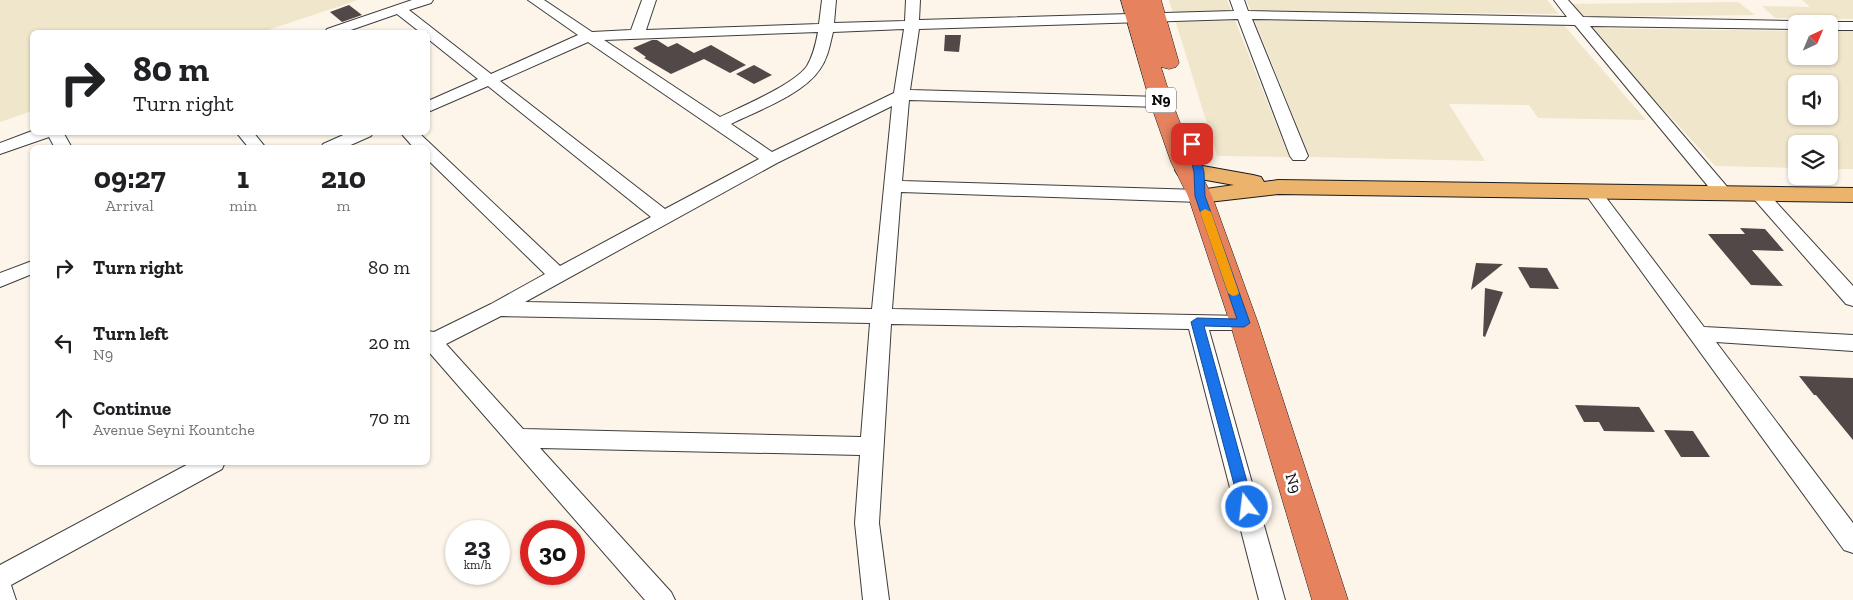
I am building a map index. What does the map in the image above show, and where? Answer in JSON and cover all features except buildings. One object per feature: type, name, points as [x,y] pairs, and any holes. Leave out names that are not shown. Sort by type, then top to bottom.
[{"type":"highway","name":"N9","points":[[1144,8],[1162,102],[1195,179]]},
{"type":"highway","name":"N9","points":[[1144,8],[1195,179],[1244,323],[1330,600]]},
{"type":"main road","points":[[1195,179],[1278,187],[1853,195]]},
{"type":"street","points":[[338,30],[426,0]]},
{"type":"street","points":[[535,0],[771,159]]},
{"type":"street","points":[[637,35],[649,0]]},
{"type":"street","points":[[719,124],[798,82],[814,69],[826,28],[829,0]]},
{"type":"street","points":[[876,600],[867,523],[881,316],[901,95],[912,25],[912,0]]},
{"type":"street","points":[[1237,0],[1299,156]]},
{"type":"street","points":[[1561,0],[1723,193]]},
{"type":"street","points":[[430,106],[589,36],[912,25],[1144,8],[1243,15],[1788,25]]},
{"type":"street","points":[[399,9],[426,30]]},
{"type":"street","points":[[1838,26],[1853,26]]},
{"type":"street","points":[[430,34],[663,217]]},
{"type":"street","points":[[430,341],[498,309],[771,159],[901,95],[1162,102]]},
{"type":"street","points":[[0,149],[38,135]]},
{"type":"street","points":[[247,135],[255,145]]},
{"type":"street","points":[[336,145],[358,135]]},
{"type":"street","points":[[411,135],[421,145]]},
{"type":"street","points":[[430,153],[558,275]]},
{"type":"street","points":[[893,186],[1195,179]]},
{"type":"street","points":[[1592,191],[1853,542]]},
{"type":"street","points":[[1759,194],[1853,299]]},
{"type":"street","points":[[0,280],[30,268]]},
{"type":"street","points":[[498,309],[1244,323]]},
{"type":"street","points":[[1197,322],[1272,600]]},
{"type":"street","points":[[1700,334],[1853,343]]},
{"type":"street","points":[[430,342],[662,600]]},
{"type":"street","points":[[517,438],[872,446]]},
{"type":"street","points":[[0,578],[208,465]]},
{"type":"street","points":[[0,590],[3,600]]},
{"type":"shaded area","points":[[0,0],[358,0],[268,30],[30,30],[30,112],[0,122]]},
{"type":"shaded area","points":[[1169,0],[1227,0],[1289,157],[1217,156]]},
{"type":"shaded area","points":[[1246,0],[1547,0],[1559,14],[1251,11]]},
{"type":"shaded area","points":[[1802,0],[1853,0],[1853,19],[1838,19],[1838,15],[1788,15],[1788,18],[1775,18],[1762,6],[1810,7]]},
{"type":"shaded area","points":[[1738,2],[1755,15],[1579,17],[1566,4]]},
{"type":"shaded area","points":[[1254,19],[1562,23],[1646,120],[1538,118],[1529,105],[1449,104],[1485,161],[1310,157]]},
{"type":"shaded area","points":[[1590,28],[1788,31],[1788,65],[1838,65],[1838,31],[1853,31],[1853,169],[1838,169],[1838,135],[1788,135],[1788,168],[1715,166]]},
{"type":"slow traffic","points":[[1205,212],[1233,293]]},
{"type":"route","points":[[1192,144],[1198,162],[1200,196],[1244,323],[1197,322],[1247,507]]}]
